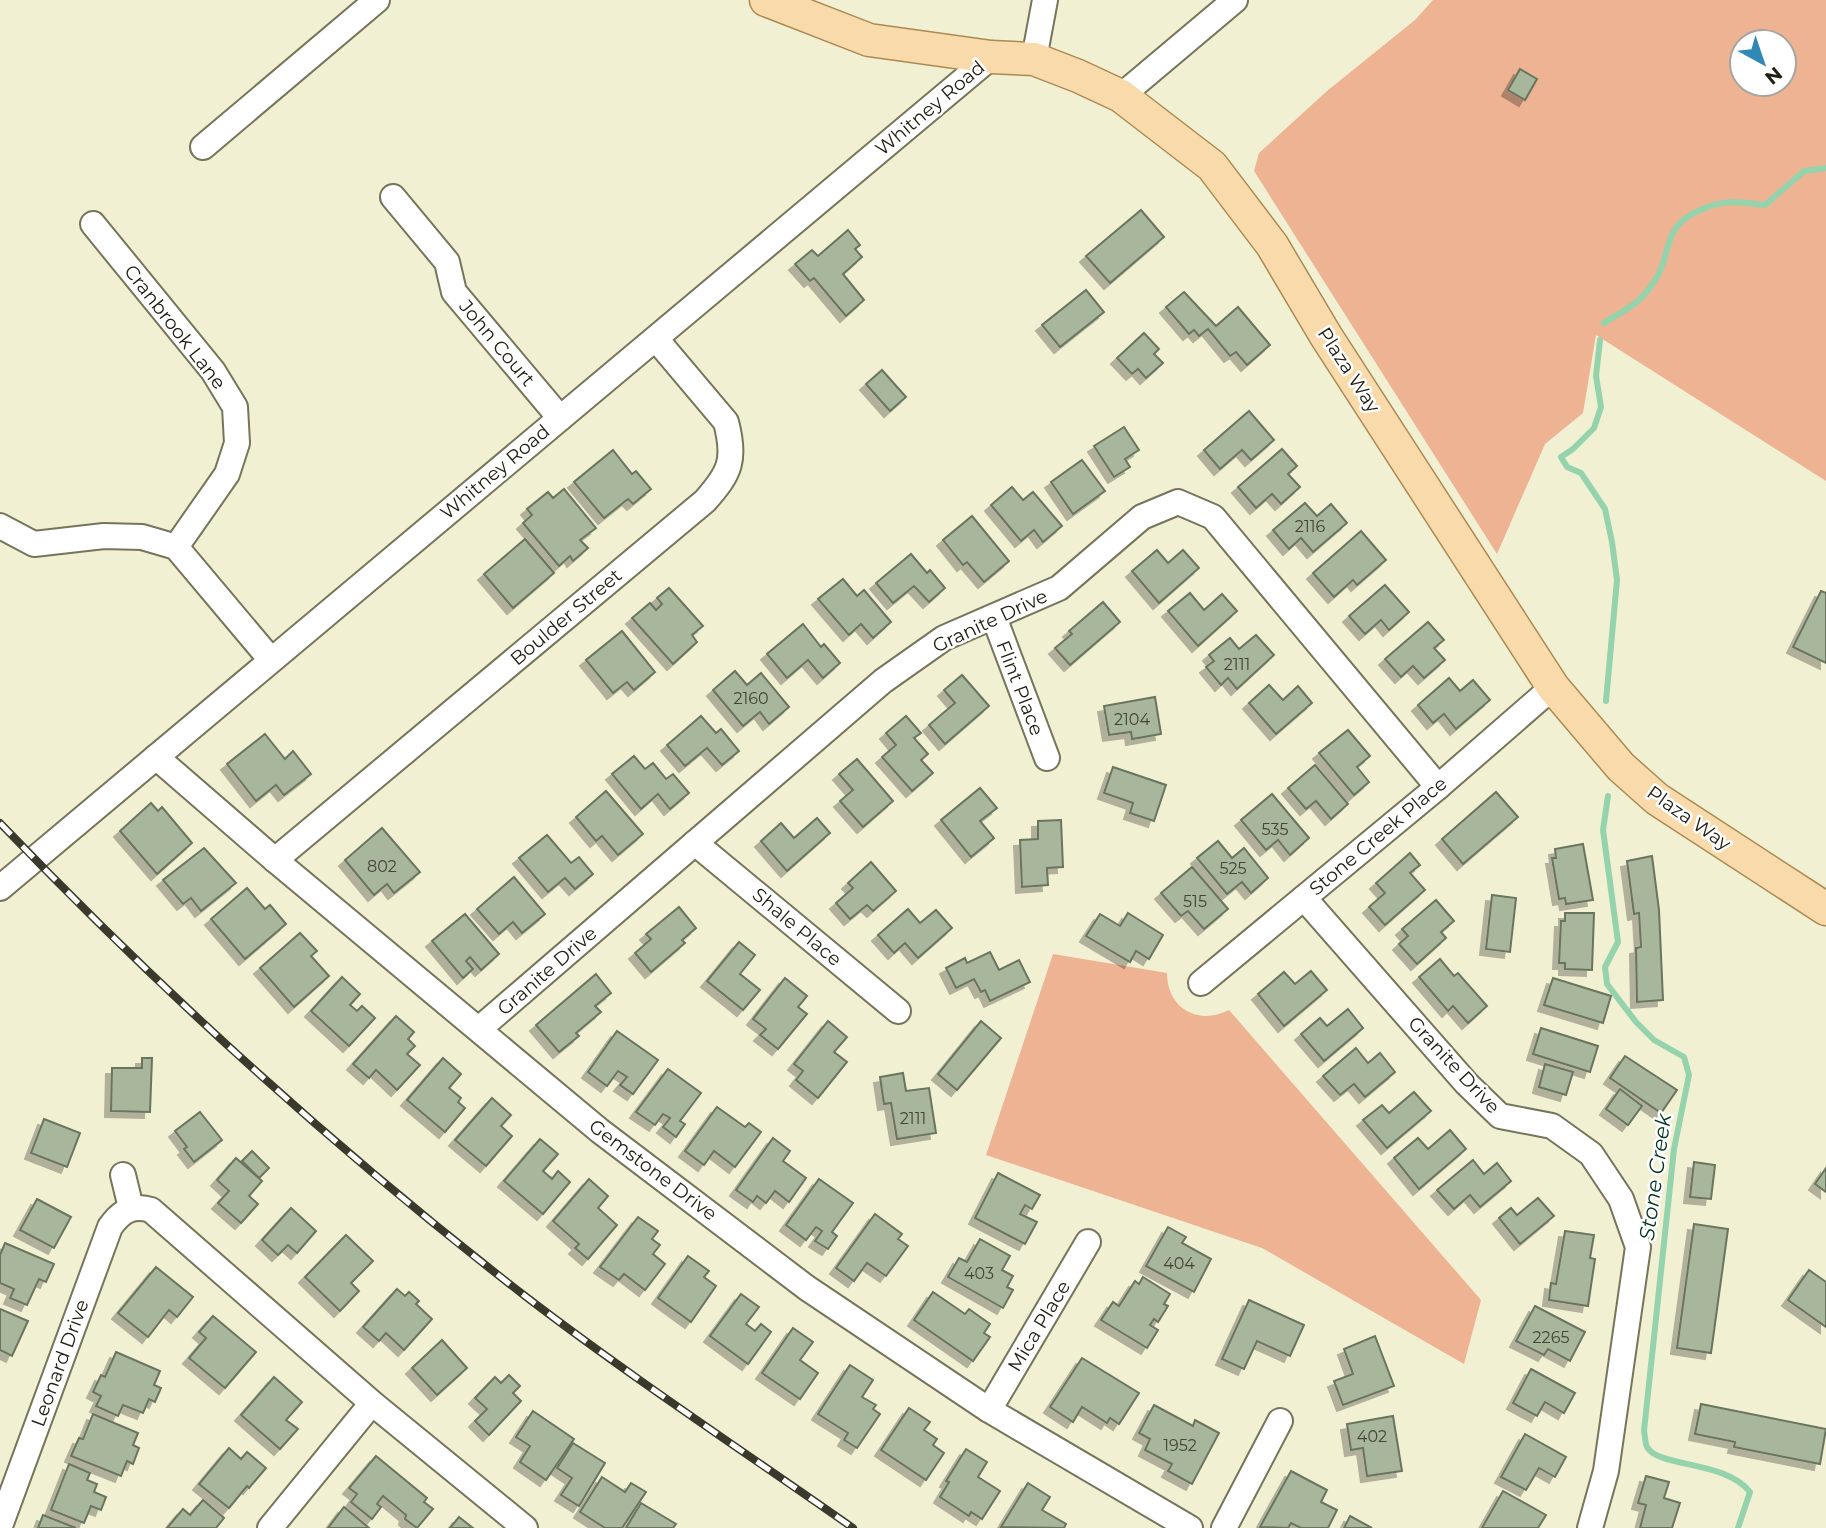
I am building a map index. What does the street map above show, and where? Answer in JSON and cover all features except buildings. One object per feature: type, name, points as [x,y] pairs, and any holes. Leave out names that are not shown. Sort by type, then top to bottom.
[{"type":"main road","name":"Plaza Way","points":[[766,0],[869,40],[991,57],[1034,59],[1121,96],[1212,166],[1272,245],[1326,336],[1553,687],[1621,767],[1657,799],[1826,909]]},
{"type":"street","points":[[203,148],[377,0]]},
{"type":"street","points":[[1034,59],[1045,0]]},
{"type":"street","points":[[1121,96],[1235,0]]},
{"type":"street","name":"Whitney Road","points":[[0,888],[991,57]]},
{"type":"street","name":"John Court","points":[[393,197],[447,262],[454,292],[560,418]]},
{"type":"street","name":"Cranbrook Lane","points":[[93,224],[213,371],[235,407],[237,443],[227,474],[176,547]]},
{"type":"street","name":"Boulder Street","points":[[275,860],[705,502],[723,480],[732,462],[726,422],[656,339]]},
{"type":"street","name":"Granite Drive","points":[[479,1029],[883,681],[944,638],[1059,588],[1142,517],[1178,502],[1213,517],[1438,787]]},
{"type":"street","points":[[0,526],[34,544],[104,536],[142,537],[176,547],[271,660]]},
{"type":"street","name":"Flint Place","points":[[993,617],[1047,758]]},
{"type":"street","name":"Stone Creek Place","points":[[1201,983],[1438,787],[1553,687]]},
{"type":"street","name":"Gemstone Drive","points":[[156,757],[275,860],[600,1131],[807,1288],[989,1410],[1190,1528]]},
{"type":"street","name":"Shale Place","points":[[695,843],[898,1011]]},
{"type":"street","name":"Granite Drive","points":[[1304,898],[1467,1084],[1500,1116],[1552,1126],[1591,1154],[1621,1199],[1638,1247],[1606,1471],[1590,1528]]},
{"type":"street","points":[[123,1175],[131,1208],[141,1206],[151,1210],[372,1403],[525,1528]]},
{"type":"street","name":"Leonard Drive","points":[[0,1525],[110,1227],[117,1216],[131,1208]]},
{"type":"street","name":"Mica Place","points":[[989,1410],[1088,1242]]},
{"type":"street","points":[[270,1528],[372,1403]]},
{"type":"street","points":[[1224,1528],[1280,1421]]},
{"type":"shaded area","points":[[1433,0],[1826,0],[1826,481],[1596,335],[1583,413],[1545,444],[1497,554],[1254,171],[1259,153],[1327,91],[1415,20]]},
{"type":"shaded area","points":[[1053,954],[1167,973],[1172,996],[1186,1011],[1206,1016],[1229,1010],[1481,1300],[1464,1364],[1262,1248],[986,1155]]},
{"type":"waterway","name":"Stone Creek","points":[[1604,323],[1631,306],[1647,291],[1660,270],[1673,233],[1690,215],[1724,203],[1765,205],[1804,171],[1826,168]]},
{"type":"waterway","name":"Stone Creek","points":[[1600,340],[1596,376],[1601,407],[1594,428],[1561,457],[1567,467],[1581,473],[1605,509],[1612,542],[1617,580],[1606,701]]},
{"type":"waterway","name":"Stone Creek","points":[[1608,796],[1603,830],[1618,942],[1605,967],[1607,984],[1636,1022],[1654,1040],[1684,1057],[1689,1075],[1674,1149],[1645,1441],[1654,1454],[1725,1474],[1750,1492],[1738,1528]]},
{"type":"railway","points":[[0,823],[189,1009],[387,1185],[565,1326],[853,1528]]}]
